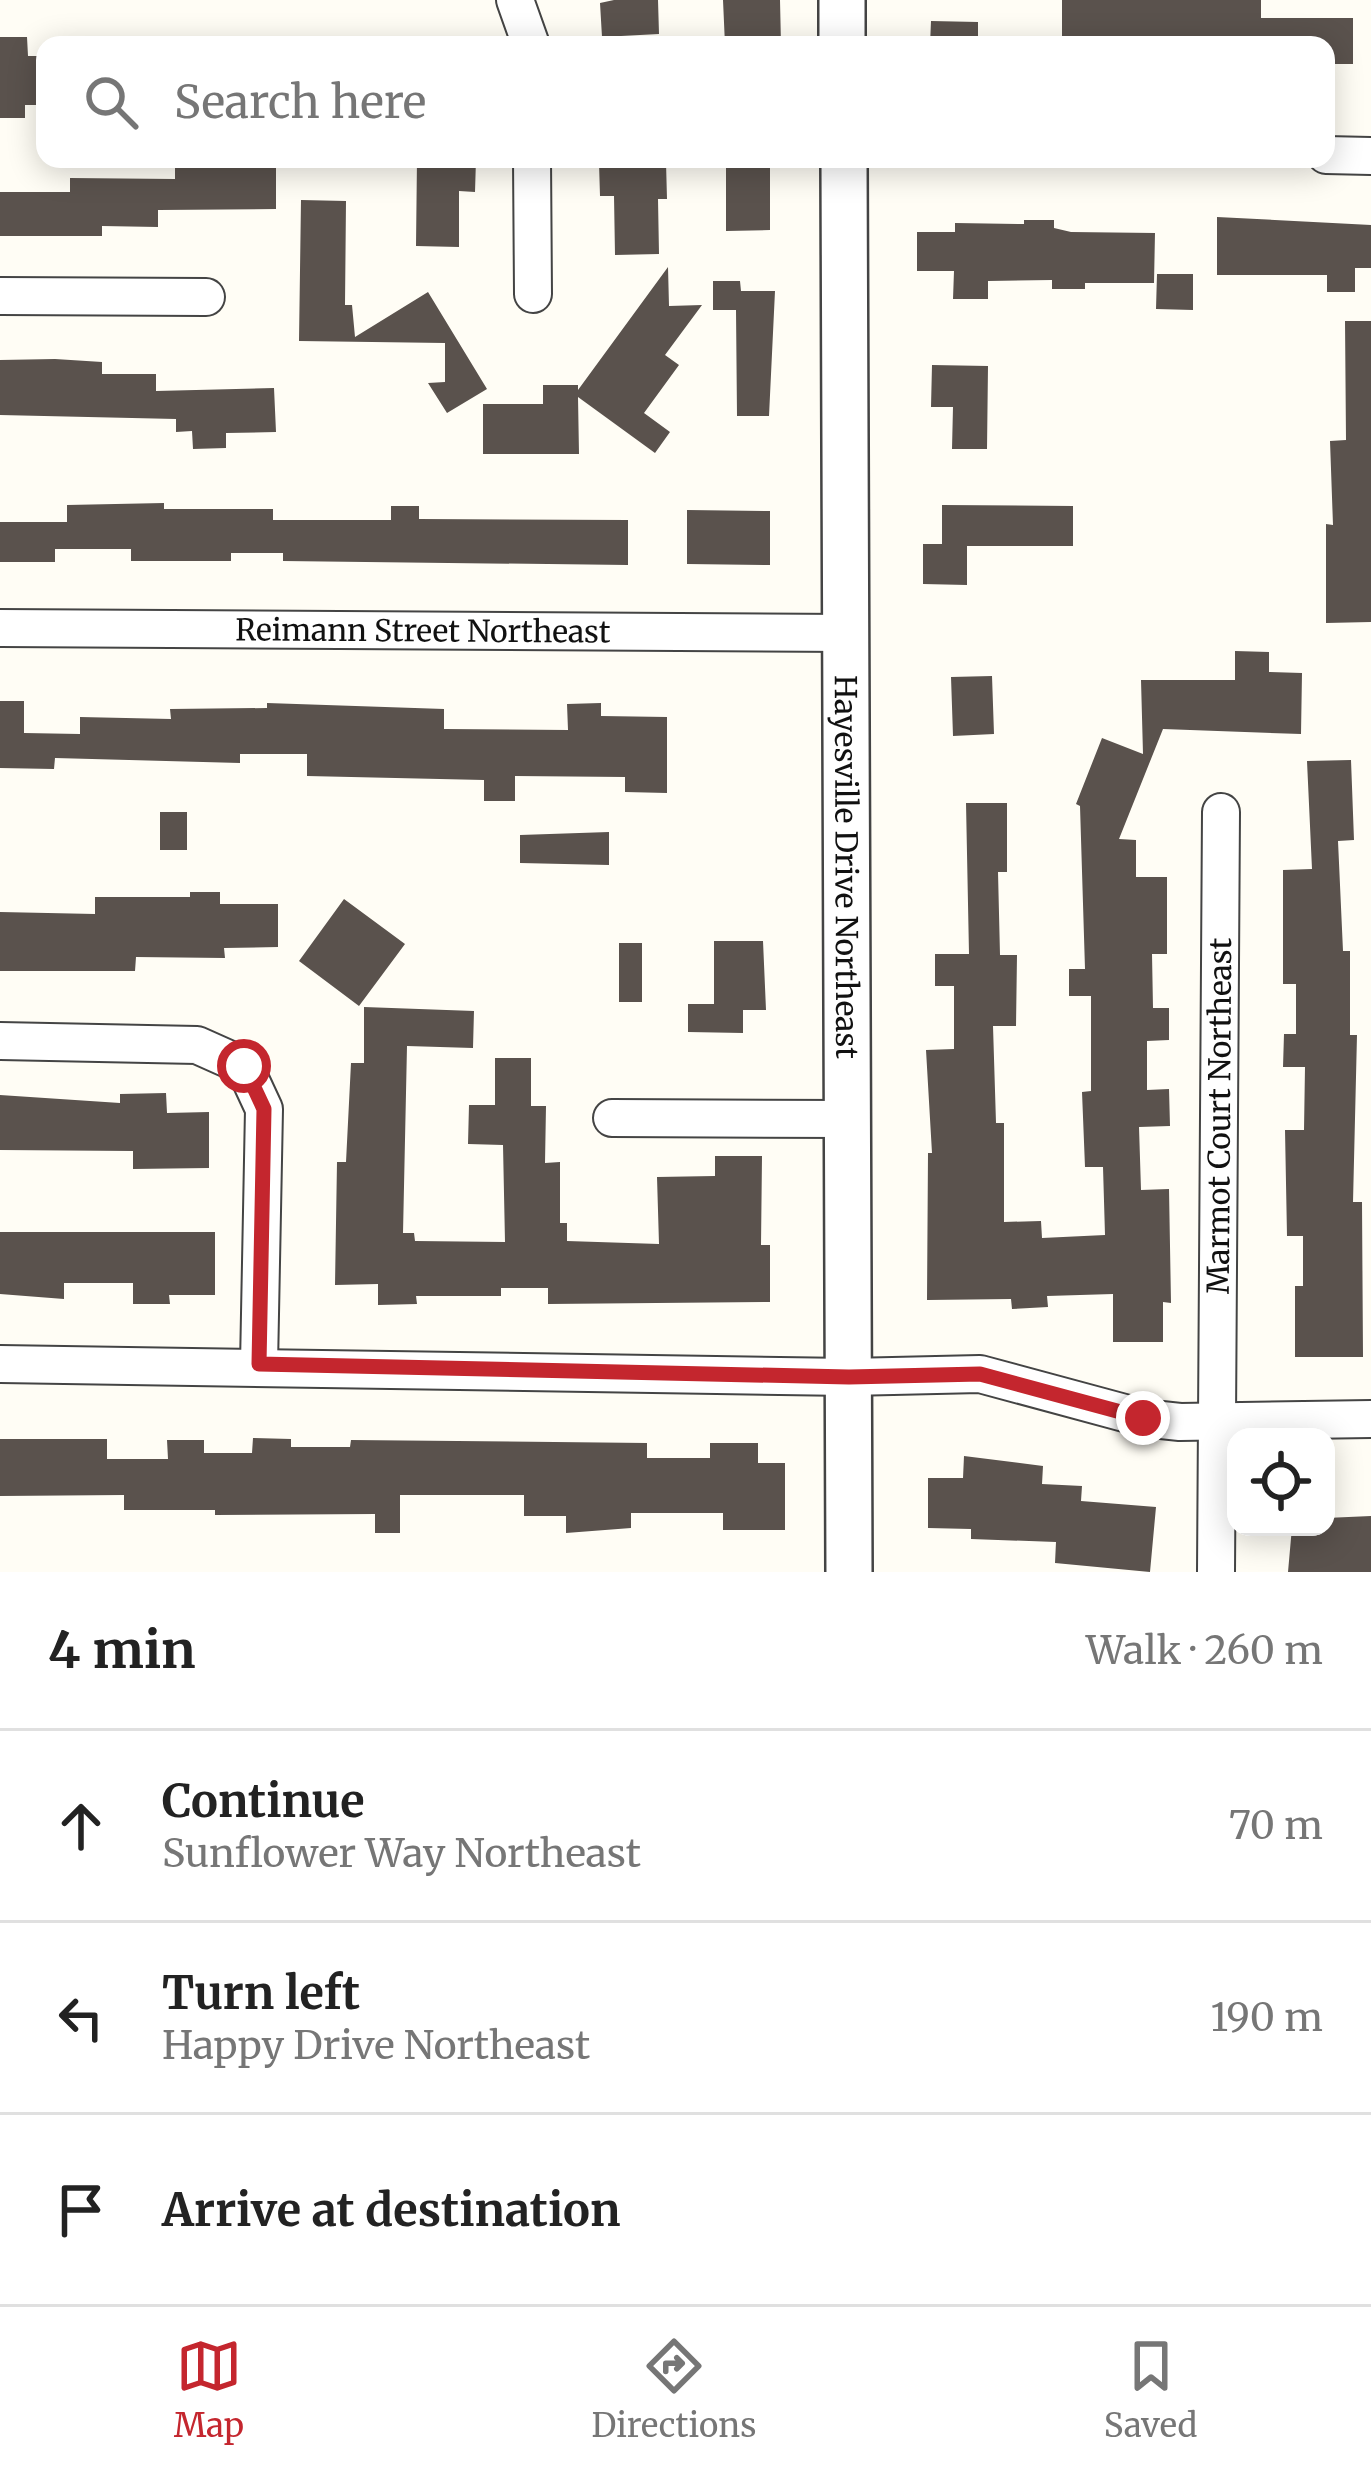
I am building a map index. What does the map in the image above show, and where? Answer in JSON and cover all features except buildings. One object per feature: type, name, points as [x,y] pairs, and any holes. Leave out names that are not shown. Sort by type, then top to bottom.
[{"type":"street","points":[[514,0],[528,36]]},
{"type":"street","points":[[842,0],[842,36]]},
{"type":"street","points":[[1335,155],[1371,156]]},
{"type":"street","points":[[532,168],[533,294]]},
{"type":"street","name":"Hayesville Drive Northeast","points":[[844,168],[848,1572]]},
{"type":"street","points":[[0,296],[206,297]]},
{"type":"street","name":"Reimann Street Northeast","points":[[0,628],[848,634]]},
{"type":"street","name":"Marmot Court Northeast","points":[[1216,1572],[1221,812]]},
{"type":"street","points":[[0,1041],[197,1045],[244,1066],[264,1109],[259,1364]]},
{"type":"street","points":[[612,1118],[849,1119]]},
{"type":"street","points":[[0,1364],[259,1364],[849,1377],[980,1374],[1143,1418],[1371,1419]]},
{"type":"route","points":[[244,1066],[264,1109],[259,1364],[849,1377],[980,1374],[1143,1418]]}]
